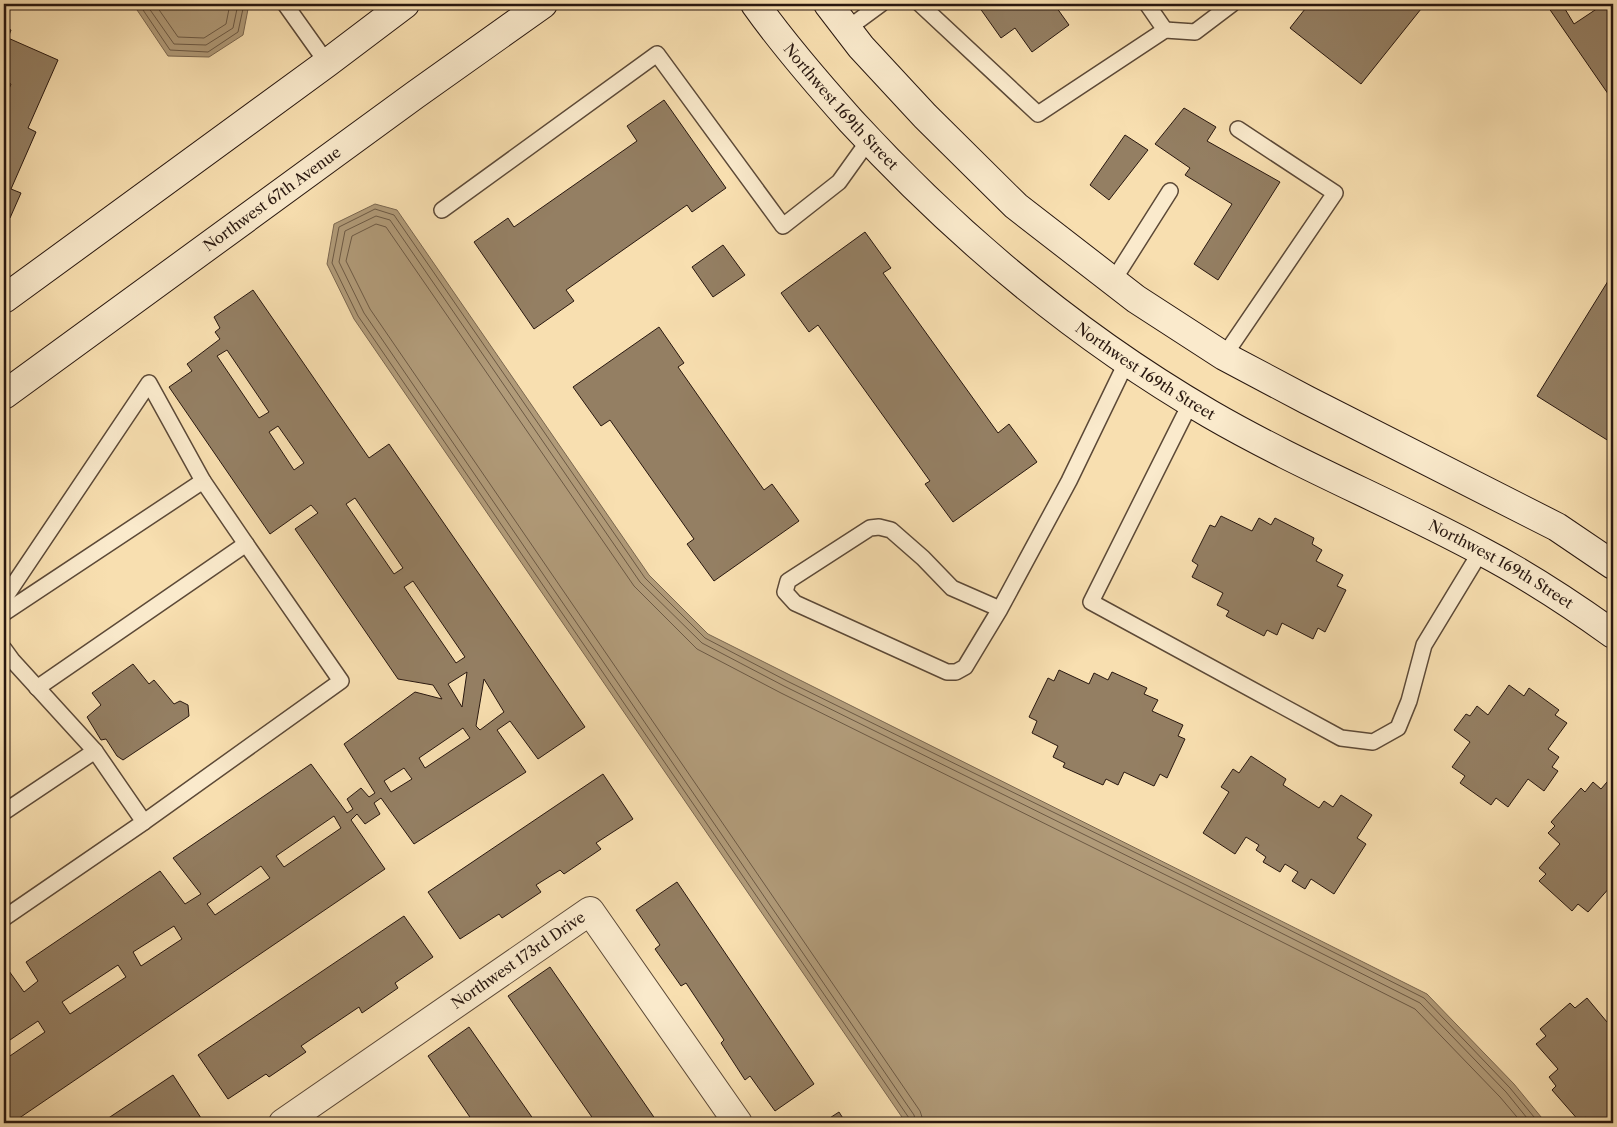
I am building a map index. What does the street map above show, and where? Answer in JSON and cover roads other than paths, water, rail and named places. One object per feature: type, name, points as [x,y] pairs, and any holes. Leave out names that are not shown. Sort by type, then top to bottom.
[{"type":"street","points":[[4,300],[405,4]]},
{"type":"street","name":"Northwest 67th Avenue","points":[[4,395],[415,95],[543,4]]},
{"type":"street","name":"Northwest 169th Street","points":[[755,4],[820,86],[869,140],[962,233],[1040,298],[1127,361],[1191,402],[1279,451],[1481,551],[1572,605],[1613,634]]},
{"type":"street","points":[[828,4],[861,47],[925,116],[1016,206],[1136,299],[1224,356],[1556,527],[1613,565]]},
{"type":"street","name":"Northwest 173rd Drive","points":[[283,1123],[590,911],[738,1123]]},
{"type":"lane","points":[[285,4],[327,63]]},
{"type":"lane","points":[[847,29],[881,4]]},
{"type":"lane","points":[[920,4],[1038,114],[1165,30],[1195,32],[1232,4]]},
{"type":"lane","points":[[1147,4],[1165,30]]},
{"type":"lane","points":[[442,210],[657,54],[783,226],[839,182],[869,140]]},
{"type":"lane","points":[[1224,356],[1336,193],[1238,129]]},
{"type":"lane","points":[[1114,281],[1170,191]]},
{"type":"lane","points":[[1000,609],[952,588],[923,558],[891,530],[879,527],[870,528],[788,581],[784,592],[795,603],[947,672],[956,672],[965,668],[1000,609],[1069,481],[1127,361]]},
{"type":"lane","points":[[4,599],[149,383],[203,481],[341,681],[144,822],[4,918]]},
{"type":"lane","points":[[1191,402],[1091,602],[1341,738],[1373,742],[1398,728],[1409,702],[1424,645],[1481,551]]},
{"type":"lane","points":[[4,614],[203,481]]},
{"type":"lane","points":[[38,688],[246,544]]},
{"type":"lane","points":[[6,655],[95,751],[144,822]]},
{"type":"lane","points":[[4,812],[95,751]]},
{"type":"water","points":[[133,4],[249,4],[243,35],[209,57],[168,56]]},
{"type":"water","points":[[375,204],[397,210],[649,575],[708,634],[1427,994],[1514,1084],[1546,1123],[906,1123],[354,319],[327,264],[334,224]]}]
